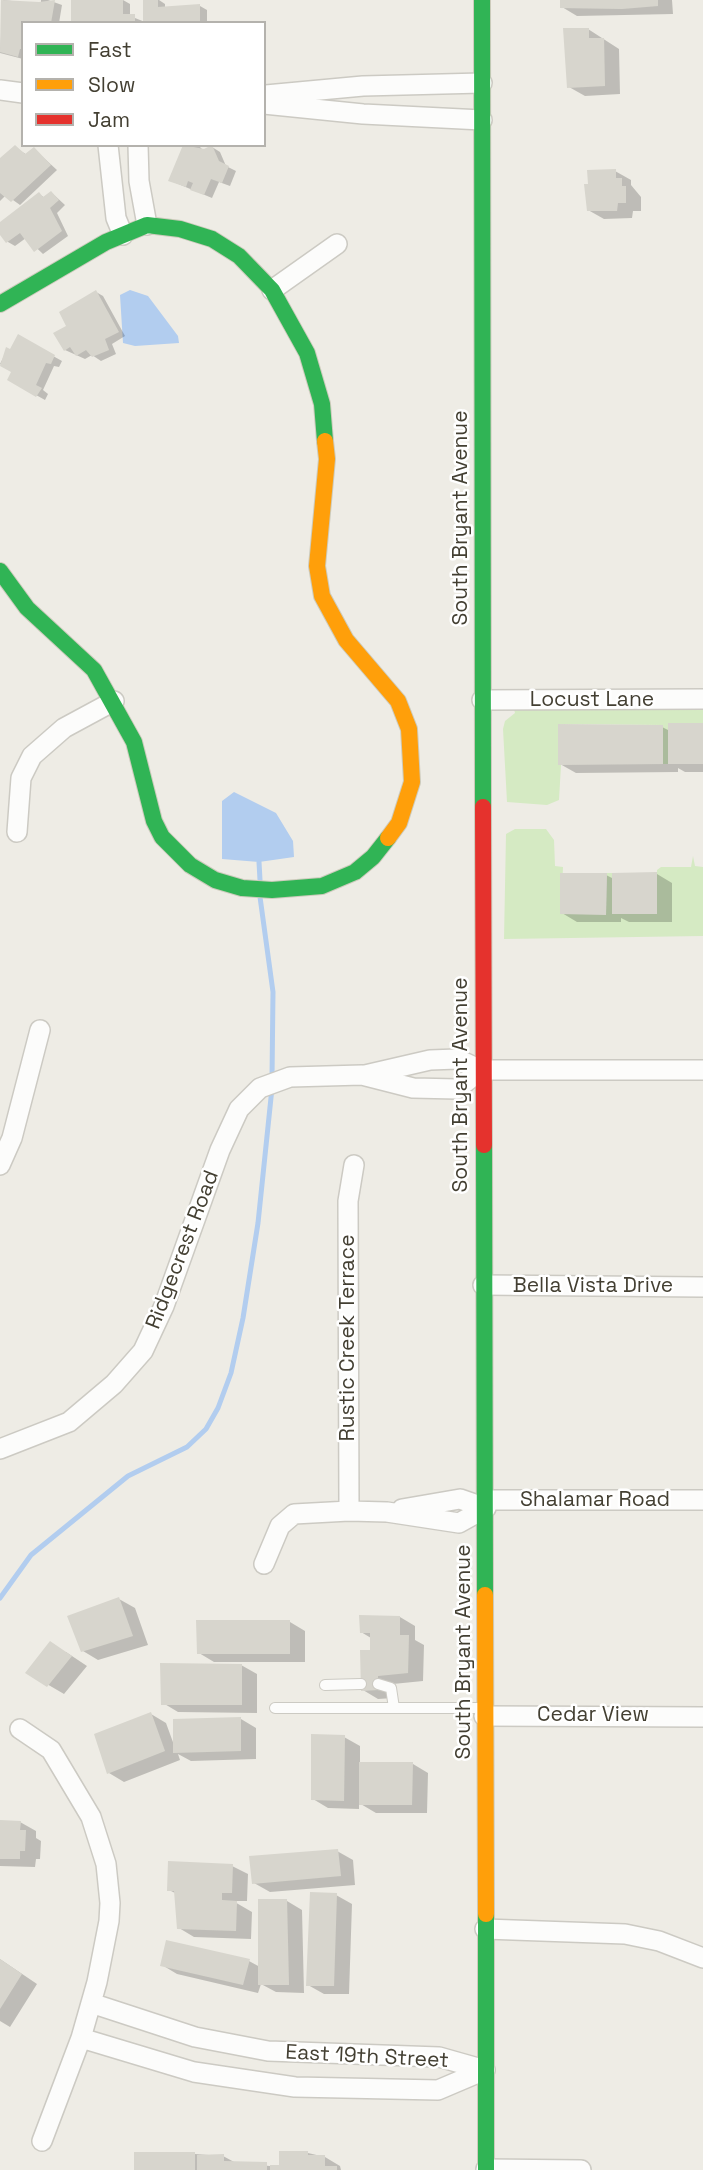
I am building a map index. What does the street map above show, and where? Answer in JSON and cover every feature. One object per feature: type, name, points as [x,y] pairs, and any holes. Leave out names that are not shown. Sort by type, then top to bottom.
[{"type":"street","name":"South Bryant Avenue","points":[[482,0],[481,1070],[486,1504],[486,2169]]},
{"type":"street","points":[[266,95],[363,86],[482,83]]},
{"type":"street","points":[[0,90],[21,93]]},
{"type":"street","points":[[266,104],[363,114],[482,120]]},
{"type":"street","points":[[108,147],[116,218],[123,234]]},
{"type":"street","points":[[138,147],[139,181],[147,225]]},
{"type":"street","points":[[0,571],[27,608],[87,662],[114,701],[134,741],[154,821],[162,837],[190,865],[215,880],[243,888],[272,890],[322,886],[355,873],[399,823],[412,782],[412,746],[398,701],[346,640],[322,596],[317,566],[327,458],[322,404],[307,353],[272,290],[239,256],[212,239],[180,229],[147,225],[123,234],[1,301]]},
{"type":"street","points":[[272,290],[337,244]]},
{"type":"street","name":"Locust Lane","points":[[482,700],[703,699]]},
{"type":"street","points":[[17,832],[21,778],[32,756],[64,728],[114,701]]},
{"type":"street","points":[[0,1165],[15,1127],[40,1030]]},
{"type":"street","name":"Ridgecrest Road","points":[[0,1449],[69,1422],[114,1384],[143,1351],[156,1326],[220,1150],[239,1109],[260,1088],[290,1077],[362,1075],[430,1060],[457,1059],[481,1070],[703,1070]]},
{"type":"street","name":"Ridgecrest Road","points":[[362,1075],[412,1088],[457,1090],[481,1070]]},
{"type":"street","name":"Rustic Creek Terrace","points":[[349,1511],[348,1201],[354,1165]]},
{"type":"street","name":"Bella Vista Drive","points":[[483,1285],[703,1287]]},
{"type":"street","points":[[264,1564],[280,1526],[294,1514],[387,1512],[460,1499],[486,1504]]},
{"type":"street","name":"Shalamar Road","points":[[486,1504],[703,1500]]},
{"type":"street","name":"Cedar View","points":[[484,1712],[703,1717]]},
{"type":"street","points":[[20,1729],[51,1749],[91,1817],[105,1860],[109,1921],[91,2003],[42,2141]]},
{"type":"street","points":[[485,1929],[613,1932],[659,1941],[703,1958]]},
{"type":"street","name":"East 19th Street","points":[[91,2003],[195,2037],[268,2051],[439,2057],[485,2070]]},
{"type":"street","name":"East 19th Street","points":[[80,2038],[194,2072],[296,2087],[438,2090],[485,2070]]},
{"type":"street","points":[[486,2169],[581,2170]]},
{"type":"lane","points":[[325,1685],[361,1684]]},
{"type":"lane","points":[[379,1684],[391,1688],[394,1708]]},
{"type":"lane","points":[[275,1708],[394,1708],[484,1712]]},
{"type":"green space","points":[[703,707],[703,723],[668,723],[668,764],[663,764],[662,725],[558,724],[561,765],[559,800],[547,805],[507,802],[503,729],[505,721],[515,713],[514,709]]},
{"type":"green space","points":[[515,829],[546,829],[554,840],[555,866],[563,867],[561,914],[606,914],[607,873],[612,873],[612,914],[657,914],[657,870],[661,867],[691,867],[693,856],[695,866],[703,867],[703,936],[504,939],[506,834]]},
{"type":"water","points":[[130,290],[148,296],[178,336],[179,343],[135,346],[123,343],[120,295]]},
{"type":"water","points":[[234,792],[276,813],[293,841],[294,857],[259,862],[222,859],[222,801]]},
{"type":"building","points":[[1,0],[55,0],[51,21],[21,21],[21,49],[18,57],[0,52]]},
{"type":"building","points":[[71,0],[123,0],[123,14],[135,14],[135,21],[71,21]]},
{"type":"building","points":[[143,0],[158,0],[158,7],[200,4],[200,21],[143,21]]},
{"type":"building","points":[[560,0],[658,0],[658,6],[622,9],[560,8]]},
{"type":"building","points":[[563,28],[589,28],[589,38],[604,38],[605,86],[567,88]]},
{"type":"building","points":[[15,145],[25,154],[34,147],[51,165],[11,202],[0,193],[0,158]]},
{"type":"building","points":[[182,147],[213,147],[219,161],[229,166],[222,183],[211,179],[204,195],[190,190],[193,183],[188,181],[186,187],[168,181]]},
{"type":"building","points":[[616,169],[616,178],[622,178],[622,186],[626,186],[626,203],[618,203],[617,211],[587,211],[584,184],[588,184],[587,170]]},
{"type":"building","points":[[51,191],[59,200],[50,208],[62,231],[34,252],[20,233],[6,243],[0,235],[0,222],[39,192],[43,197]]},
{"type":"building","points":[[96,290],[119,332],[105,339],[109,350],[92,357],[86,350],[76,356],[70,347],[64,351],[53,333],[66,326],[59,312]]},
{"type":"building","points":[[18,334],[55,355],[51,364],[46,363],[36,385],[42,388],[36,397],[7,380],[11,372],[0,366],[6,347],[10,349]]},
{"type":"building","points":[[668,723],[703,723],[703,764],[668,764]]},
{"type":"building","points":[[558,724],[663,725],[663,764],[558,765]]},
{"type":"building","points":[[657,872],[657,914],[612,914],[612,873]]},
{"type":"building","points":[[560,873],[607,873],[606,915],[560,914]]},
{"type":"building","points":[[119,1597],[133,1636],[81,1652],[67,1616]]},
{"type":"building","points":[[359,1615],[400,1616],[400,1635],[409,1635],[408,1673],[378,1676],[378,1690],[361,1691],[360,1650],[370,1650],[370,1633],[360,1633]]},
{"type":"building","points":[[196,1620],[290,1620],[290,1654],[197,1654]]},
{"type":"building","points":[[50,1641],[72,1656],[47,1687],[25,1673]]},
{"type":"building","points":[[160,1663],[242,1664],[242,1705],[161,1705]]},
{"type":"building","points":[[151,1712],[165,1751],[107,1774],[94,1734]]},
{"type":"building","points":[[241,1717],[241,1751],[173,1753],[173,1719]]},
{"type":"building","points":[[311,1734],[345,1735],[344,1801],[311,1800]]},
{"type":"building","points":[[359,1762],[413,1762],[412,1805],[359,1805]]},
{"type":"building","points":[[0,1820],[21,1821],[20,1830],[26,1830],[25,1851],[20,1851],[20,1859],[0,1859]]},
{"type":"building","points":[[338,1849],[341,1876],[252,1884],[249,1856]]},
{"type":"building","points":[[168,1861],[233,1864],[232,1893],[222,1893],[222,1900],[237,1901],[236,1931],[177,1929],[174,1891],[167,1891]]},
{"type":"building","points":[[310,1892],[337,1893],[334,1986],[306,1986]]},
{"type":"building","points":[[258,1899],[287,1899],[289,1985],[258,1985]]},
{"type":"building","points":[[166,1940],[250,1959],[243,1985],[160,1966]]},
{"type":"building","points":[[0,1959],[22,1974],[0,2009]]},
{"type":"building","points":[[279,2151],[308,2151],[308,2155],[325,2155],[325,2166],[337,2166],[337,2170],[270,2170],[270,2165],[279,2165]]},
{"type":"building","points":[[134,2152],[195,2152],[195,2170],[134,2170]]},
{"type":"building","points":[[224,2154],[224,2161],[267,2162],[267,2170],[197,2170],[197,2155]]},
{"type":"waterway","points":[[259,862],[260,880]]},
{"type":"waterway","points":[[260,897],[273,992],[272,1078]]},
{"type":"waterway","points":[[0,1598],[31,1555],[128,1476],[187,1447],[206,1429],[218,1408],[231,1373],[243,1318],[258,1223],[272,1088]]},
{"type":"traffic: fast","points":[[482,0],[483,807]]},
{"type":"traffic: fast","points":[[0,304],[106,242],[147,225],[180,229],[212,239],[239,256],[272,290],[307,353],[322,404],[325,441]]},
{"type":"traffic: fast","points":[[0,571],[27,608],[94,670],[134,742],[154,821],[162,837],[190,865],[215,880],[242,888],[272,890],[322,886],[355,872],[373,857],[388,838]]},
{"type":"traffic: fast","points":[[484,1145],[485,1595]]},
{"type":"traffic: fast","points":[[486,1914],[486,2170]]},
{"type":"traffic: slow","points":[[325,441],[327,459],[317,566],[322,596],[346,640],[398,701],[409,729],[412,782],[399,823],[388,838]]},
{"type":"traffic: slow","points":[[485,1595],[486,1914]]},
{"type":"traffic: jam","points":[[483,807],[484,1145]]}]
